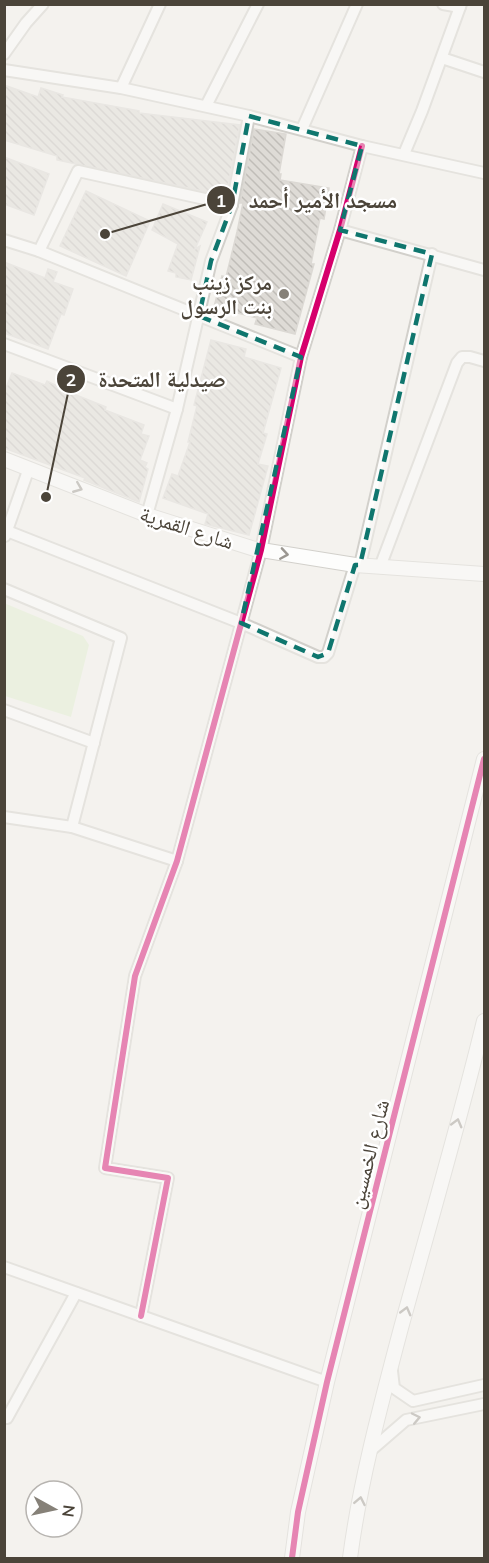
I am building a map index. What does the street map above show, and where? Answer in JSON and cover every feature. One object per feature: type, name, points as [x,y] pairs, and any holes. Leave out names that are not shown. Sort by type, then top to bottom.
[{"type":"street","points":[[4,54],[43,4]]},
{"type":"street","points":[[121,88],[160,4]]},
{"type":"street","points":[[206,106],[258,4]]},
{"type":"street","points":[[302,129],[357,4]]},
{"type":"street","points":[[404,154],[461,6],[443,4]]},
{"type":"street","points":[[442,58],[484,72]]},
{"type":"street","points":[[4,70],[121,88],[206,106],[362,146],[484,173]]},
{"type":"street","points":[[147,515],[177,409],[212,261],[232,205],[249,116]]},
{"type":"street","points":[[141,1316],[168,1178],[105,1168],[135,976],[177,861],[261,550],[301,357],[340,230],[362,146]]},
{"type":"street","points":[[39,251],[78,171],[232,205]]},
{"type":"street","points":[[340,230],[484,270]]},
{"type":"street","points":[[4,240],[39,251],[301,357]]},
{"type":"street","points":[[29,468],[6,534],[241,623],[318,657],[324,657],[328,653],[357,565],[432,254]]},
{"type":"street","points":[[4,344],[177,409]]},
{"type":"street","points":[[380,567],[457,363],[462,357],[484,361]]},
{"type":"street","name":"شارع القمرية","points":[[4,459],[147,515],[261,550],[357,565],[483,571]]},
{"type":"street","points":[[4,589],[121,638],[72,827]]},
{"type":"street","points":[[4,710],[94,743]]},
{"type":"street","name":"شارع الخمسين","points":[[292,1558],[298,1512],[327,1382],[484,759]]},
{"type":"street","points":[[471,812],[484,777]]},
{"type":"street","points":[[4,817],[72,827],[177,861]]},
{"type":"street","points":[[350,1558],[369,1452],[391,1365],[482,1042],[484,1021]]},
{"type":"street","points":[[4,1267],[327,1382]]},
{"type":"street","points":[[7,1418],[76,1293]]},
{"type":"street","points":[[391,1365],[394,1388],[413,1401],[484,1385]]},
{"type":"street","points":[[369,1452],[406,1420],[484,1404]]},
{"type":"highlighted area","points":[[249,116],[362,146],[340,230],[432,254],[360,565],[355,565],[328,653],[318,657],[241,623],[301,357],[199,316],[211,261],[232,205]]},
{"type":"green space","points":[[4,603],[83,636],[89,645],[71,717],[5,696]]},
{"type":"building","points":[[4,85],[38,97],[41,88],[63,95],[62,97],[139,111],[139,113],[240,125],[226,196],[57,160],[57,156],[4,140]]},
{"type":"building","points":[[254,129],[286,134],[280,180],[329,188],[324,219],[320,218],[311,264],[314,264],[295,334],[255,324],[257,318],[214,307],[222,276],[226,277],[237,232]]},
{"type":"building","points":[[4,157],[49,174],[34,215],[4,204]]},
{"type":"building","points":[[86,191],[150,221],[126,276],[60,246]]},
{"type":"building","points":[[163,204],[207,222],[195,249],[200,246],[191,280],[176,277],[176,273],[168,271],[178,244],[152,230]]},
{"type":"building","points":[[4,262],[45,278],[48,269],[57,272],[53,282],[73,289],[48,349],[4,333]]},
{"type":"building","points":[[211,340],[246,349],[244,357],[281,368],[263,433],[267,434],[258,464],[268,466],[249,535],[205,524],[208,514],[163,498],[172,474],[178,476],[190,442],[188,442],[197,406],[194,405]]},
{"type":"building","points":[[12,373],[45,385],[47,381],[106,407],[105,410],[144,425],[141,434],[149,436],[140,460],[147,463],[145,467],[148,469],[139,502],[84,480],[85,478],[4,448],[4,393]]},
{"type":"cycle path","points":[[141,1316],[168,1178],[105,1168],[135,976],[177,861],[261,550],[301,357],[340,230],[362,146]]},
{"type":"cycle path","points":[[292,1558],[298,1512],[327,1382],[484,759]]},
{"type":"place","name":"مسجد الأمير أحمد","points":[[105,234]]},
{"type":"place","name":"مركز زينب بنت الرسول","points":[[284,294]]},
{"type":"place","name":"صيدلية المتحدة","points":[[46,497]]}]
